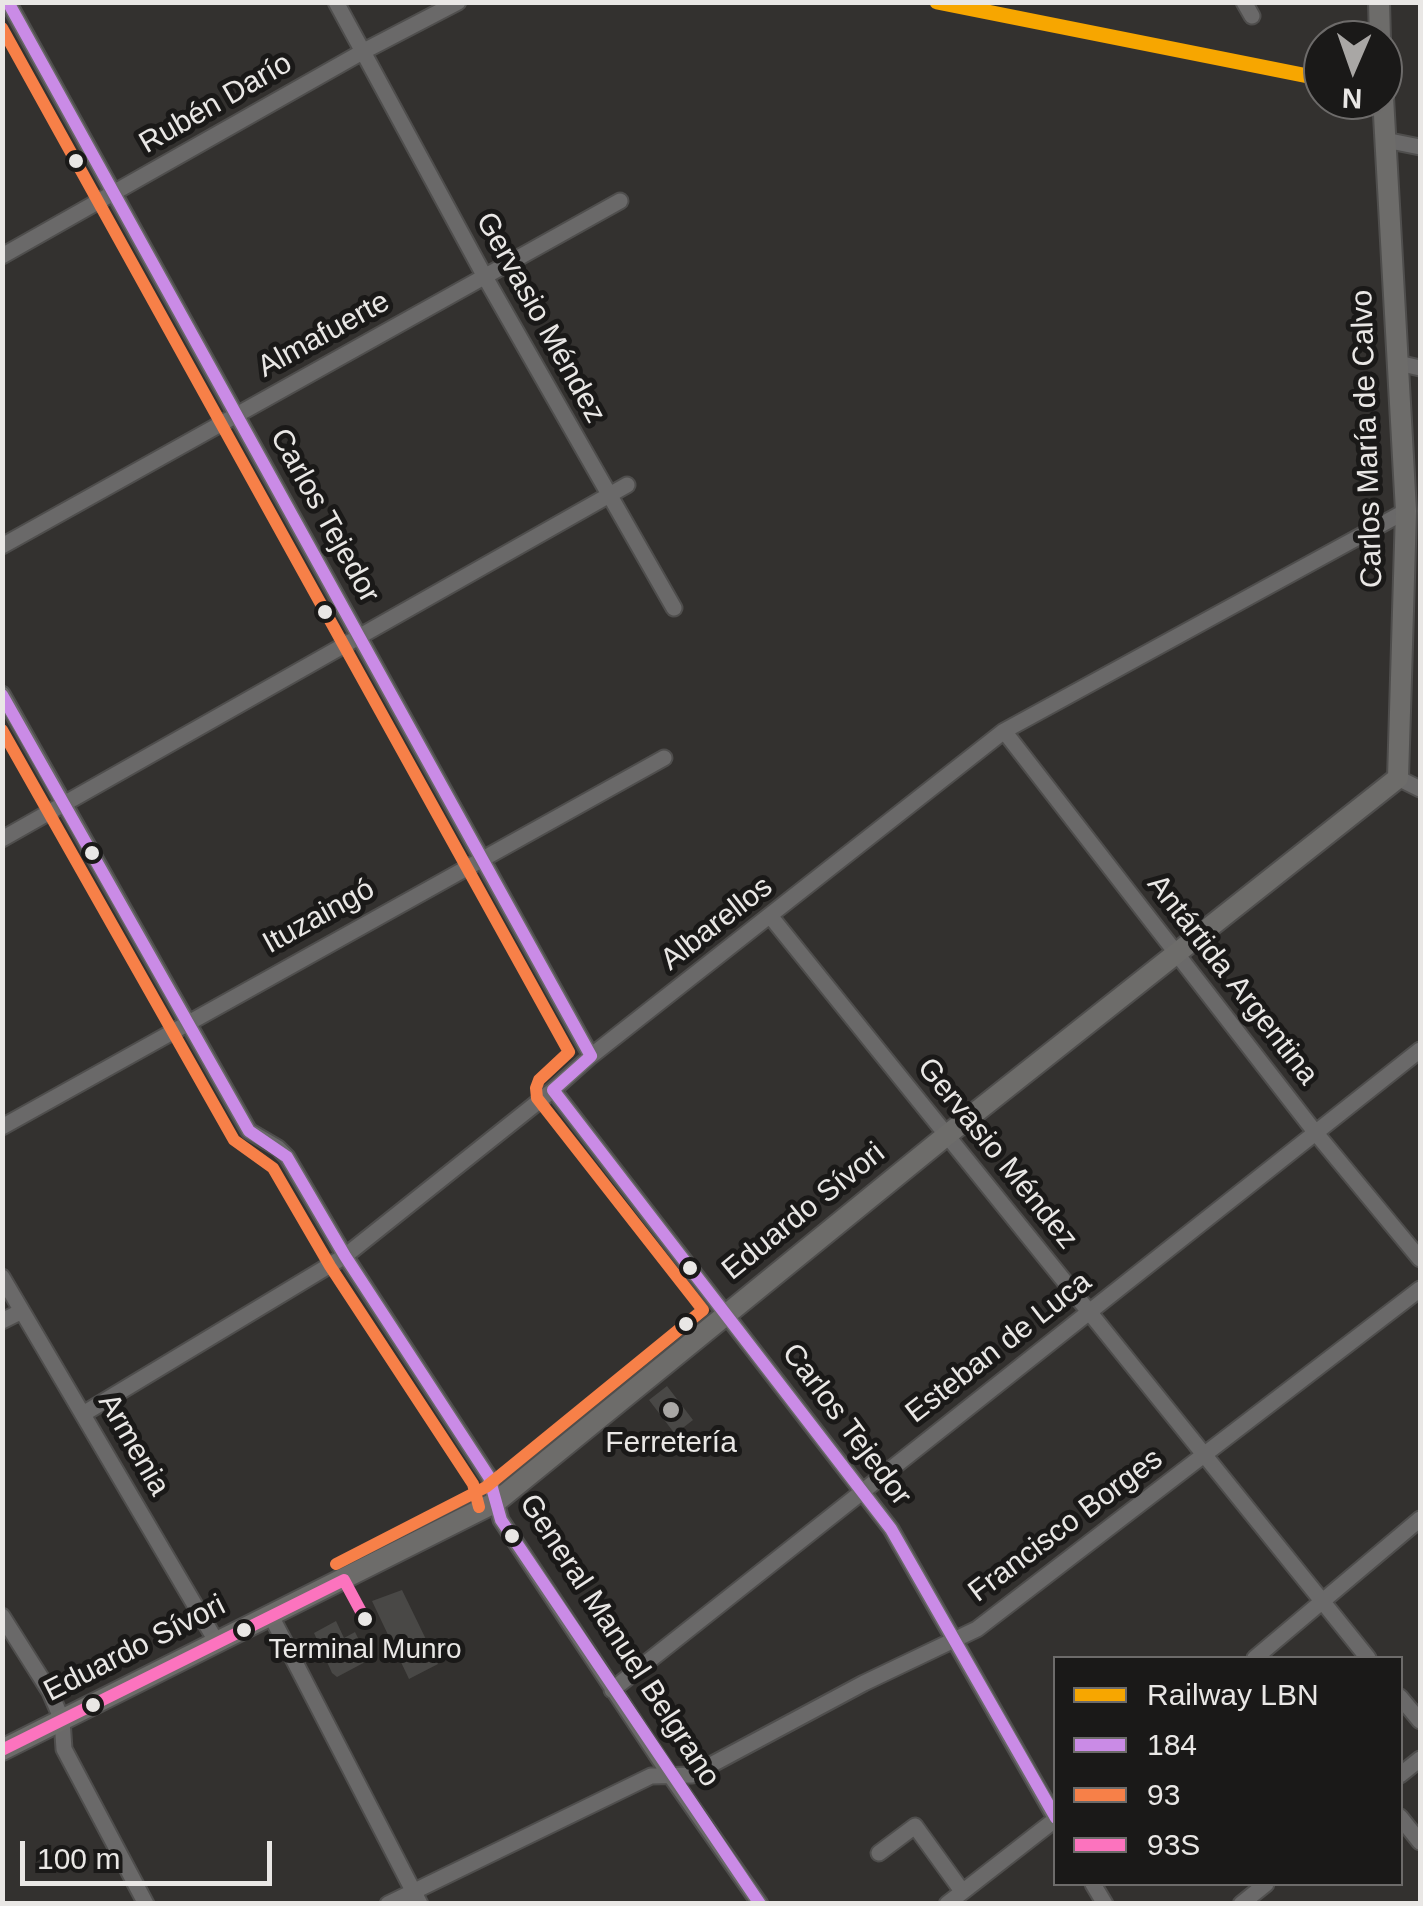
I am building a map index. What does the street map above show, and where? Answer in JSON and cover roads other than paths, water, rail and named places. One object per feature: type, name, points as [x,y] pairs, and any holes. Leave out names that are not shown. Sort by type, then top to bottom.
[{"type":"street","name":"Carlos Tejedor","points":[[8,2],[591,1056]]},
{"type":"street","name":"Gervasio Méndez","points":[[336,2],[485,276],[674,608]]},
{"type":"street","name":"Rubén Darío","points":[[2,256],[458,2]]},
{"type":"street","name":"Carlos María de Calvo","points":[[1384,120],[1412,579],[1398,778]]},
{"type":"street","points":[[1385,140],[1420,148]]},
{"type":"street","name":"Almafuerte","points":[[2,546],[620,201]]},
{"type":"street","points":[[1398,363],[1420,368]]},
{"type":"street","points":[[2,839],[626,485]]},
{"type":"street","name":"Albarellos","points":[[83,1414],[344,1256],[1004,731],[1406,511]]},
{"type":"street","name":"General Manuel Belgrano","points":[[2,694],[249,1131],[287,1157],[344,1256],[489,1478],[502,1520],[612,1690],[760,1904]]},
{"type":"street","name":"Antártida Argentina","points":[[1004,731],[1315,1132],[1420,1259]]},
{"type":"street","name":"Ituzaingó","points":[[2,1127],[664,758]]},
{"type":"street","points":[[1398,778],[1420,789]]},
{"type":"street","name":"Eduardo Sívori","points":[[2,1750],[496,1502],[947,1135],[1398,778]]},
{"type":"street","name":"Gervasio Méndez","points":[[771,917],[1366,1656]]},
{"type":"street","name":"Esteban de Luca","points":[[612,1690],[1420,1050]]},
{"type":"street","name":"Carlos Tejedor","points":[[554,1090],[891,1529],[1053,1814]]},
{"type":"street","name":"Armenia","points":[[2,1277],[216,1641]]},
{"type":"street","name":"Francisco Borges","points":[[388,1904],[417,1897],[651,1776],[692,1774],[864,1682],[977,1629],[1420,1289]]},
{"type":"street","points":[[2,1321],[22,1310]]},
{"type":"street","points":[[1257,1656],[1420,1519]]},
{"type":"street","points":[[270,1614],[417,1897]]},
{"type":"street","points":[[2,1616],[50,1692],[62,1720],[64,1749],[146,1904]]},
{"type":"street","points":[[1403,1701],[1420,1721]]},
{"type":"street","points":[[947,1904],[1053,1821]]},
{"type":"street","points":[[1403,1821],[1420,1842]]},
{"type":"street","points":[[880,1853],[915,1826],[962,1891]]},
{"type":"street","points":[[1241,1904],[1264,1886]]},
{"type":"rail line","name":"LBN","points":[[937,2],[1303,75]]},
{"type":"place","name":"Ferretería","points":[[671,1410]]},
{"type":"place","name":"Terminal Munro","points":[[365,1619]]}]
